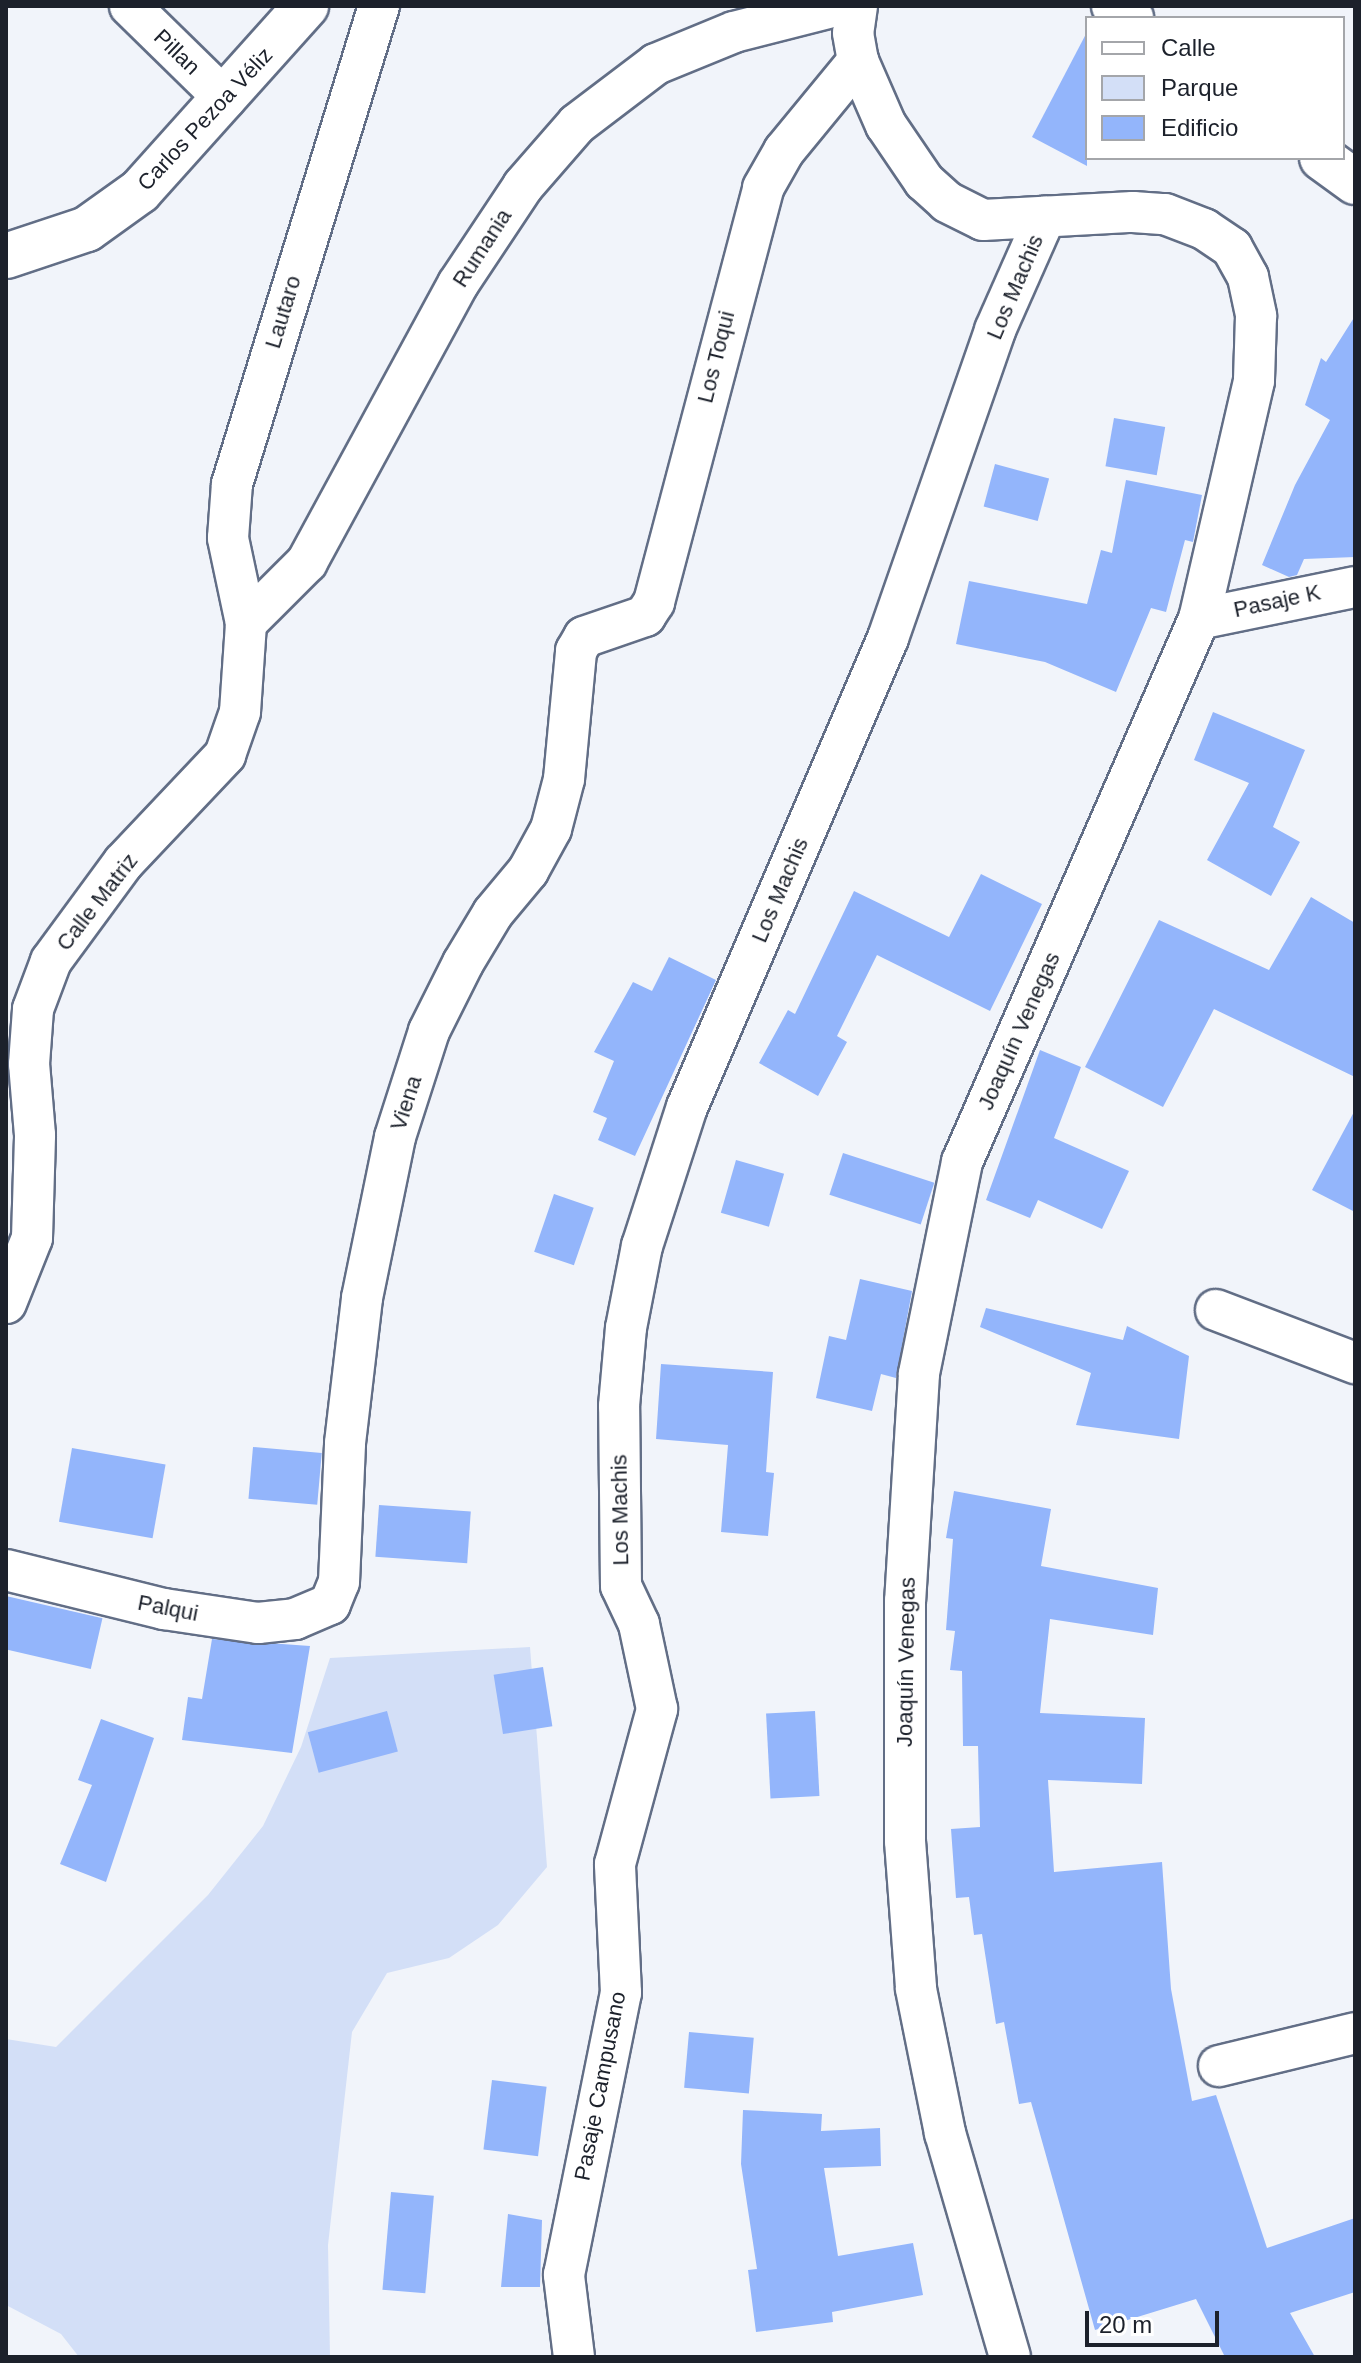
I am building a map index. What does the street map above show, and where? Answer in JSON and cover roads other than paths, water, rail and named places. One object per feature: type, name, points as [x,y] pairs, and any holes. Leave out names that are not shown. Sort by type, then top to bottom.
[{"type":"main road","name":"Carlos Pezoa Véliz","points":[[6,256],[87,229],[140,191],[306,6]]},
{"type":"main road","points":[[1325,160],[1355,182]]},
{"type":"street","name":"Pillan","points":[[130,6],[225,99]]},
{"type":"street","name":"Lautaro","points":[[246,623],[228,538],[232,484],[379,6]]},
{"type":"street","name":"Rumania","points":[[246,623],[307,562],[458,284],[523,186],[577,124],[656,64],[734,32],[836,6]]},
{"type":"street","name":"Joaquín Venegas","points":[[857,6],[853,33],[858,61],[886,125],[924,181],[947,202],[983,220],[1165,214],[1204,229],[1232,248],[1248,277],[1256,316],[1254,381],[1199,619],[962,1162],[919,1374],[905,1633],[905,1841],[916,1989],[945,2133],[1010,2357]]},
{"type":"street","name":"Los Toqui","points":[[584,637],[645,616],[654,602],[763,188],[784,151],[858,61]]},
{"type":"street","name":"Los Machis","points":[[621,1586],[619,1406],[626,1328],[642,1246],[687,1107],[888,638],[995,330],[1045,217]]},
{"type":"street","name":"Pasaje K","points":[[1199,619],[1355,587]]},
{"type":"street","name":"Calle Matriz","points":[[6,1303],[32,1238],[33,1009],[51,961],[80,915],[225,755],[240,712],[246,623]]},
{"type":"street","name":"Viena","points":[[330,1604],[339,1582],[345,1443],[362,1298],[395,1137],[429,1031],[463,963],[493,913],[528,871],[551,829],[564,779],[571,670],[584,637]]},
{"type":"street","points":[[1216,1310],[1355,1363]]},
{"type":"street","name":"Palqui","points":[[6,1570],[164,1609],[258,1623],[295,1619],[330,1604]]},
{"type":"street","name":"Pasaje Campusano","points":[[574,2357],[564,2275],[621,1993],[615,1864],[657,1709],[639,1624],[621,1586]]},
{"type":"street","points":[[1219,2066],[1355,2033]]}]
